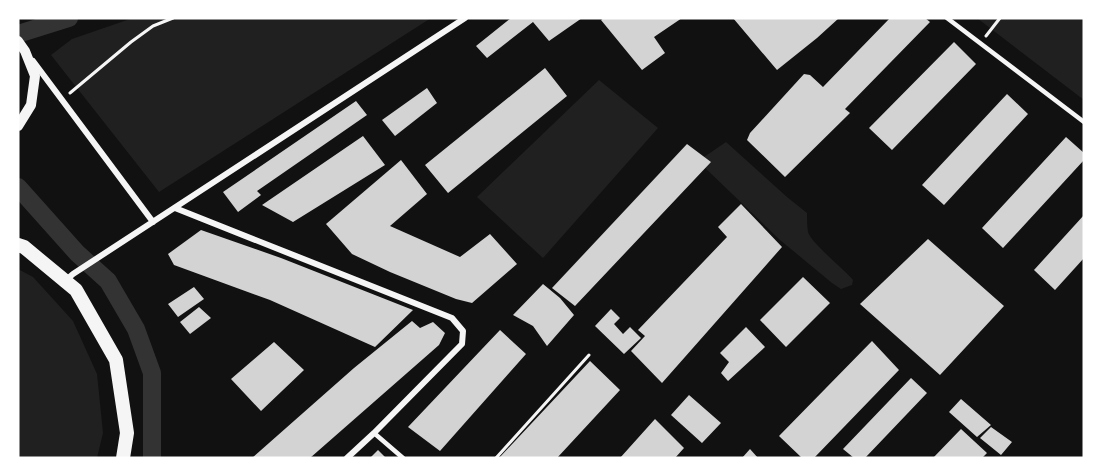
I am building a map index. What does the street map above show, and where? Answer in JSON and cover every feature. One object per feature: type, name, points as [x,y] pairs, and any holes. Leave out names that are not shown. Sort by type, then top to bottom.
[{"type":"main road","points":[[18,245],[69,277],[116,360],[126,433],[123,458]]},
{"type":"street","points":[[69,277],[465,18]]},
{"type":"street","points":[[18,41],[153,222]]},
{"type":"street","points":[[18,126],[31,105],[35,76],[25,51]]},
{"type":"street","points":[[175,208],[452,318],[463,332],[462,344],[347,458]]},
{"type":"lane","points":[[947,18],[1084,122]]},
{"type":"lane","points":[[374,433],[403,458]]},
{"type":"path","points":[[62,100],[131,42],[153,26],[173,18]]},
{"type":"path","points":[[980,43],[1000,18]]},
{"type":"path","points":[[496,458],[589,355]]},
{"type":"shaded area","points":[[133,18],[431,18],[159,192],[51,55],[72,39]]},
{"type":"shaded area","points":[[977,18],[1084,18],[1084,100]]},
{"type":"shaded area","points":[[599,80],[658,128],[543,258],[477,197]]},
{"type":"shaded area","points":[[726,142],[807,213],[810,237],[853,280],[852,285],[841,289],[832,283],[780,240],[702,165],[704,157]]},
{"type":"shaded area","points":[[18,269],[33,277],[73,321],[97,374],[103,433],[97,458],[18,458]]},
{"type":"building","points":[[511,18],[582,18],[549,41],[533,22],[487,58],[476,46]]},
{"type":"building","points":[[604,18],[682,18],[654,37],[665,53],[642,70],[601,20]]},
{"type":"building","points":[[733,18],[839,18],[777,70]]},
{"type":"building","points":[[890,18],[925,18],[930,22],[845,109],[850,113],[785,177],[747,140],[750,133],[804,74],[810,75],[823,87]]},
{"type":"building","points":[[954,42],[976,64],[892,150],[869,128]]},
{"type":"building","points":[[545,68],[567,96],[448,193],[425,165]]},
{"type":"building","points":[[427,88],[437,103],[395,136],[382,120]]},
{"type":"building","points":[[1007,94],[1028,114],[944,205],[922,185]]},
{"type":"building","points":[[356,101],[367,115],[257,191],[261,195],[238,212],[223,192]]},
{"type":"building","points":[[363,136],[385,165],[293,222],[262,205]]},
{"type":"building","points":[[1066,137],[1084,153],[1084,160],[1003,248],[982,228]]},
{"type":"building","points":[[687,144],[711,162],[575,306],[552,288]]},
{"type":"building","points":[[401,160],[427,194],[390,226],[460,257],[490,234],[517,264],[472,303],[456,299],[352,254],[326,224]]},
{"type":"building","points":[[741,204],[782,247],[662,383],[631,351],[645,336],[638,330],[727,237],[718,227]]},
{"type":"building","points":[[1084,215],[1084,258],[1055,290],[1034,270]]},
{"type":"building","points":[[201,230],[281,258],[413,310],[375,347],[270,300],[174,265],[168,254]]},
{"type":"building","points":[[928,239],[1004,306],[940,375],[860,304]]},
{"type":"building","points":[[803,277],[830,303],[786,347],[760,320]]},
{"type":"building","points":[[543,284],[560,298],[574,315],[547,346],[533,326],[513,315]]},
{"type":"building","points":[[194,287],[204,299],[178,317],[168,304]]},
{"type":"building","points":[[199,307],[211,318],[190,334],[180,322]]},
{"type":"building","points":[[611,309],[620,318],[614,324],[623,334],[630,327],[641,338],[624,354],[595,326]]},
{"type":"building","points":[[412,321],[420,328],[433,322],[445,333],[439,345],[310,458],[252,458],[354,368]]},
{"type":"building","points":[[746,327],[765,347],[728,381],[721,373],[729,362],[720,353]]},
{"type":"building","points":[[500,330],[526,354],[440,451],[408,427]]},
{"type":"building","points":[[872,341],[899,370],[814,458],[802,458],[779,436]]},
{"type":"building","points":[[274,342],[304,370],[261,411],[231,379]]},
{"type":"building","points":[[590,361],[620,390],[557,458],[499,458]]},
{"type":"building","points":[[911,378],[927,393],[865,458],[854,458],[843,449]]},
{"type":"building","points":[[689,395],[721,423],[702,443],[671,415]]},
{"type":"building","points":[[961,399],[991,425],[977,437],[949,412]]},
{"type":"building","points":[[655,419],[684,448],[675,458],[620,458]]},
{"type":"building","points":[[991,427],[1012,442],[1001,455],[980,438]]},
{"type":"building","points":[[961,429],[987,453],[982,458],[933,458]]},
{"type":"building","points":[[750,449],[758,458],[742,458]]},
{"type":"building","points":[[378,450],[386,458],[370,458]]},
{"type":"waterway","points":[[18,34],[69,18]]},
{"type":"waterway","points":[[18,187],[77,253],[108,281],[136,329],[152,373],[152,458]]}]
